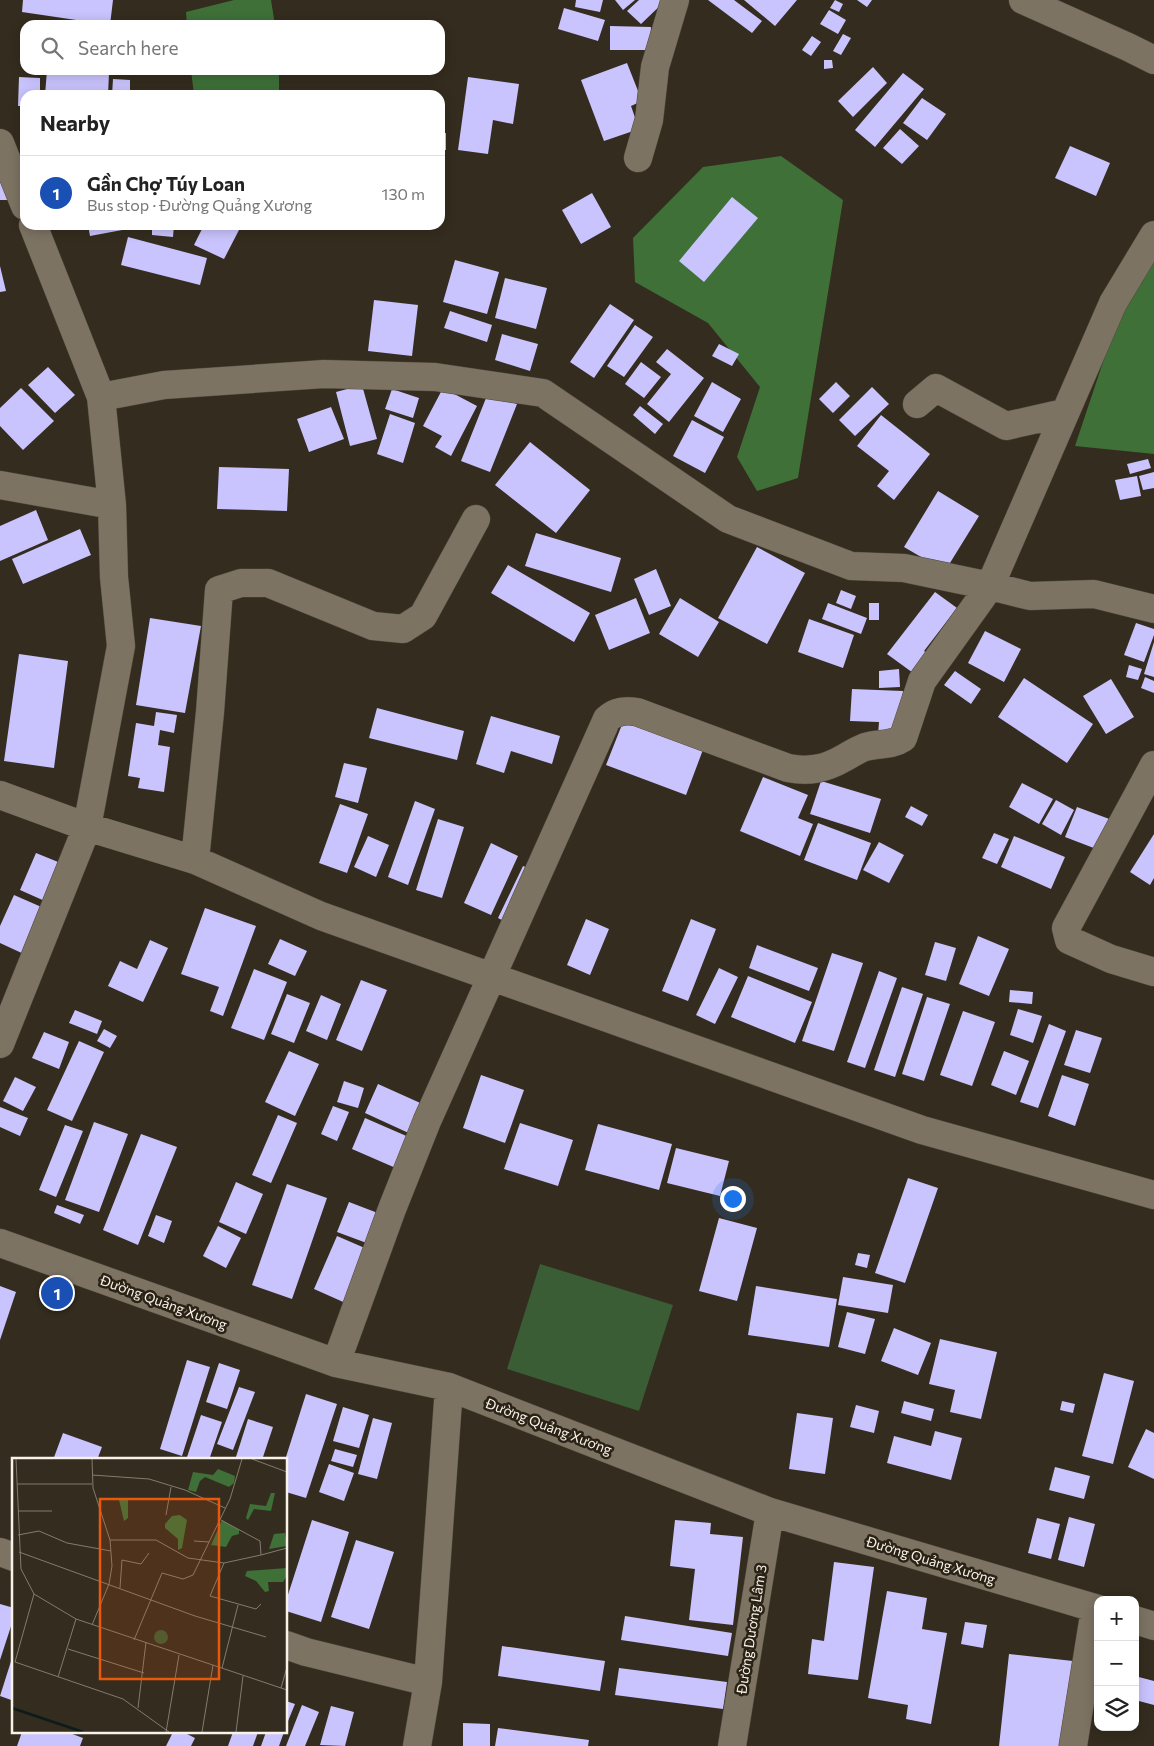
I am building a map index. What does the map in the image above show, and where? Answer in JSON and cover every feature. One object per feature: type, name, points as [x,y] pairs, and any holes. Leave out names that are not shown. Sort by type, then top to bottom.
[{"type":"street","points":[[638,158],[649,120],[655,67],[675,0]]},
{"type":"street","points":[[1023,0],[1154,60]]},
{"type":"street","points":[[0,143],[20,193]]},
{"type":"street","points":[[0,1044],[87,827],[121,646],[114,577],[112,505],[101,397],[35,230]]},
{"type":"street","points":[[336,1363],[392,1209],[427,1121],[607,719],[612,715],[628,711],[637,712],[788,768],[804,771],[828,767],[857,750],[895,744],[903,738],[922,681],[990,586],[1112,303],[1154,235]]},
{"type":"street","points":[[101,397],[164,385],[324,374],[435,377],[543,392],[728,519],[851,566],[904,568],[1030,596],[1094,594],[1154,609]]},
{"type":"street","points":[[917,404],[936,388],[1006,426],[1064,413]]},
{"type":"street","points":[[0,485],[112,505]]},
{"type":"street","points":[[195,860],[210,712],[219,590],[241,583],[268,583],[373,626],[403,629],[423,616],[476,519]]},
{"type":"street","points":[[1154,765],[1066,928],[1069,940],[1111,959],[1154,972]]},
{"type":"street","points":[[0,795],[87,827],[195,860],[321,916],[922,1130],[1154,1195]]},
{"type":"street","name":"Đường Quảng Xương","points":[[0,1243],[336,1363],[449,1387],[770,1512],[1094,1608]]},
{"type":"street","points":[[417,1746],[428,1682],[449,1387]]},
{"type":"street","name":"Đường Dương Lâm 3","points":[[732,1746],[770,1512]]},
{"type":"street","points":[[0,1552],[12,1556]]},
{"type":"street","points":[[1139,1621],[1154,1626]]},
{"type":"street","points":[[1073,1746],[1094,1626]]},
{"type":"street","points":[[288,1646],[306,1652],[428,1682]]},
{"type":"green space","points":[[234,0],[271,0],[274,20],[187,20],[186,12]]},
{"type":"green space","points":[[192,75],[279,75],[279,90],[193,90]]},
{"type":"green space","points":[[781,156],[843,200],[798,478],[757,491],[737,457],[760,387],[708,323],[635,282],[633,238],[703,167]]},
{"type":"green space","points":[[1154,257],[1154,454],[1075,446],[1121,308]]},
{"type":"green space","points":[[540,1264],[673,1305],[639,1411],[507,1369]]},
{"type":"building","points":[[23,0],[113,0],[111,20],[76,20],[22,12]]},
{"type":"building","points":[[576,0],[603,0],[600,12],[575,7]]},
{"type":"building","points":[[615,0],[635,0],[623,10]]},
{"type":"building","points":[[639,0],[666,0],[641,24],[627,11]]},
{"type":"building","points":[[708,0],[734,0],[762,21],[752,33]]},
{"type":"building","points":[[744,0],[797,0],[775,26]]},
{"type":"building","points":[[835,0],[843,4],[839,12],[830,8]]},
{"type":"building","points":[[857,0],[872,0],[867,7]]},
{"type":"building","points":[[564,8],[605,20],[598,41],[558,29]]},
{"type":"building","points":[[829,10],[846,20],[838,34],[820,24]]},
{"type":"building","points":[[610,26],[651,27],[650,50],[610,50]]},
{"type":"building","points":[[843,34],[851,38],[841,55],[833,51]]},
{"type":"building","points":[[812,36],[821,42],[811,56],[802,50]]},
{"type":"building","points":[[824,60],[832,60],[833,68],[824,69]]},
{"type":"building","points":[[627,63],[642,101],[631,106],[639,129],[604,141],[581,80]]},
{"type":"building","points":[[873,67],[887,83],[853,117],[838,101]]},
{"type":"building","points":[[903,73],[924,89],[875,147],[855,130]]},
{"type":"building","points":[[47,75],[109,75],[108,90],[45,90]]},
{"type":"building","points":[[19,77],[40,78],[40,90],[20,90],[20,106],[18,106]]},
{"type":"building","points":[[468,77],[519,84],[513,124],[493,120],[488,154],[458,150]]},
{"type":"building","points":[[113,79],[130,80],[130,90],[112,90]]},
{"type":"building","points":[[922,98],[946,114],[927,140],[903,123]]},
{"type":"building","points":[[900,129],[919,146],[902,164],[883,148]]},
{"type":"building","points":[[445,133],[446,133],[445,150]]},
{"type":"building","points":[[1070,146],[1110,163],[1096,196],[1055,178]]},
{"type":"building","points":[[0,174],[9,200],[0,200]]},
{"type":"building","points":[[592,193],[611,227],[581,244],[562,210]]},
{"type":"building","points":[[732,197],[758,218],[704,282],[679,261]]},
{"type":"building","points":[[89,230],[122,230],[90,236]]},
{"type":"building","points":[[152,230],[174,230],[173,237],[152,235]]},
{"type":"building","points":[[202,230],[239,230],[224,259],[194,245]]},
{"type":"building","points":[[128,237],[207,258],[200,285],[121,265]]},
{"type":"building","points":[[455,260],[499,272],[487,314],[443,302]]},
{"type":"building","points":[[0,266],[6,291],[0,292]]},
{"type":"building","points":[[505,278],[547,288],[536,329],[495,318]]},
{"type":"building","points":[[374,300],[418,305],[412,356],[368,351]]},
{"type":"building","points":[[610,304],[634,320],[594,378],[570,362]]},
{"type":"building","points":[[450,311],[492,325],[487,342],[444,328]]},
{"type":"building","points":[[635,325],[653,337],[624,377],[607,366]]},
{"type":"building","points":[[502,334],[538,344],[530,371],[495,360]]},
{"type":"building","points":[[719,344],[739,354],[732,366],[712,356]]},
{"type":"building","points":[[667,349],[704,378],[669,422],[647,404],[671,374],[656,362]]},
{"type":"building","points":[[641,362],[661,377],[644,398],[625,384]]},
{"type":"building","points":[[48,367],[75,395],[55,413],[28,385]]},
{"type":"building","points":[[712,382],[741,399],[723,432],[694,416]]},
{"type":"building","points":[[836,382],[850,396],[833,413],[819,399]]},
{"type":"building","points":[[362,385],[377,439],[350,446],[336,392]]},
{"type":"building","points":[[872,387],[889,404],[855,436],[839,420]]},
{"type":"building","points":[[21,388],[54,421],[23,450],[0,426],[0,408]]},
{"type":"building","points":[[443,388],[477,406],[451,456],[435,447],[442,436],[423,426]]},
{"type":"building","points":[[392,389],[419,398],[413,418],[385,409]]},
{"type":"building","points":[[488,393],[517,404],[490,472],[461,461]]},
{"type":"building","points":[[640,406],[663,424],[655,434],[633,415]]},
{"type":"building","points":[[331,407],[344,439],[309,452],[297,419]]},
{"type":"building","points":[[390,414],[415,423],[403,463],[377,454]]},
{"type":"building","points":[[881,415],[930,454],[894,500],[877,486],[889,471],[857,446]]},
{"type":"building","points":[[692,420],[724,437],[705,473],[673,456]]},
{"type":"building","points":[[530,442],[590,490],[556,533],[495,485]]},
{"type":"building","points":[[1148,459],[1151,468],[1130,474],[1127,464]]},
{"type":"building","points":[[219,467],[289,469],[287,511],[217,509]]},
{"type":"building","points":[[1154,472],[1154,488],[1143,490],[1139,476]]},
{"type":"building","points":[[1137,476],[1141,496],[1120,500],[1115,480]]},
{"type":"building","points":[[938,491],[979,516],[945,571],[904,547]]},
{"type":"building","points":[[36,510],[48,540],[0,561],[0,526]]},
{"type":"building","points":[[80,529],[91,555],[23,584],[12,559]]},
{"type":"building","points":[[536,533],[621,558],[611,592],[525,566]]},
{"type":"building","points":[[757,547],[805,573],[767,644],[718,618]]},
{"type":"building","points":[[508,565],[590,613],[574,642],[491,593]]},
{"type":"building","points":[[656,569],[671,606],[649,615],[634,579]]},
{"type":"building","points":[[841,590],[856,596],[851,609],[836,603]]},
{"type":"building","points":[[935,592],[957,608],[924,651],[935,659],[920,678],[887,654]]},
{"type":"building","points":[[636,598],[650,633],[609,650],[595,615]]},
{"type":"building","points":[[680,598],[719,622],[698,657],[659,634]]},
{"type":"building","points":[[828,603],[867,618],[861,634],[822,619]]},
{"type":"building","points":[[869,603],[879,603],[879,620],[869,620]]},
{"type":"building","points":[[150,618],[201,626],[185,713],[136,705]]},
{"type":"building","points":[[809,619],[854,635],[843,668],[798,652]]},
{"type":"building","points":[[1136,623],[1154,629],[1154,635],[1144,662],[1124,655]]},
{"type":"building","points":[[985,631],[1021,649],[1004,682],[968,663]]},
{"type":"building","points":[[1154,642],[1154,677],[1144,674]]},
{"type":"building","points":[[19,654],[68,661],[54,768],[4,761]]},
{"type":"building","points":[[1129,665],[1142,669],[1138,680],[1126,677]]},
{"type":"building","points":[[899,669],[900,687],[879,688],[879,671]]},
{"type":"building","points":[[955,671],[981,689],[971,704],[944,685]]},
{"type":"building","points":[[1145,677],[1154,681],[1154,693],[1141,688]]},
{"type":"building","points":[[1024,678],[1093,724],[1067,763],[998,717]]},
{"type":"building","points":[[1111,679],[1134,717],[1106,734],[1083,696]]},
{"type":"building","points":[[852,689],[903,691],[900,736],[878,735],[879,722],[850,721]]},
{"type":"building","points":[[377,708],[464,731],[457,760],[369,738]]},
{"type":"building","points":[[156,712],[177,715],[174,733],[160,730],[158,745],[170,747],[164,792],[138,788],[140,778],[128,776],[136,723],[154,726]]},
{"type":"building","points":[[491,716],[560,736],[552,764],[511,751],[504,773],[476,764]]},
{"type":"building","points":[[625,717],[704,747],[686,795],[606,765]]},
{"type":"building","points":[[344,763],[367,768],[358,803],[335,797]]},
{"type":"building","points":[[763,777],[808,795],[798,818],[813,824],[800,856],[740,831]]},
{"type":"building","points":[[821,781],[881,799],[870,833],[810,814]]},
{"type":"building","points":[[1022,783],[1053,799],[1039,824],[1009,807]]},
{"type":"building","points":[[1056,800],[1074,810],[1061,835],[1042,824]]},
{"type":"building","points":[[415,801],[435,809],[408,885],[388,877]]},
{"type":"building","points":[[340,804],[368,814],[347,873],[319,863]]},
{"type":"building","points":[[911,806],[928,815],[922,826],[905,817]]},
{"type":"building","points":[[1077,807],[1112,820],[1099,850],[1065,837]]},
{"type":"building","points":[[438,819],[464,827],[442,898],[416,890]]},
{"type":"building","points":[[818,823],[871,843],[857,880],[804,860]]},
{"type":"building","points":[[994,833],[1009,839],[997,864],[982,858]]},
{"type":"building","points":[[1154,834],[1154,878],[1150,885],[1130,872]]},
{"type":"building","points":[[368,836],[389,845],[376,877],[354,867]]},
{"type":"building","points":[[1014,836],[1065,857],[1051,889],[1001,867]]},
{"type":"building","points":[[879,842],[904,855],[889,883],[863,870]]},
{"type":"building","points":[[491,843],[518,856],[491,915],[464,903]]},
{"type":"building","points":[[36,853],[63,864],[47,902],[20,890]]},
{"type":"building","points":[[523,866],[537,872],[511,925],[498,918]]},
{"type":"building","points":[[14,895],[46,909],[26,955],[0,943],[0,926]]},
{"type":"building","points":[[205,908],[256,926],[223,1016],[210,1011],[219,987],[181,974]]},
{"type":"building","points":[[586,919],[609,929],[590,975],[567,965]]},
{"type":"building","points":[[691,919],[716,929],[688,1001],[662,991]]},
{"type":"building","points":[[978,936],[1009,949],[989,996],[959,984]]},
{"type":"building","points":[[280,939],[307,951],[295,976],[268,964]]},
{"type":"building","points":[[150,940],[168,948],[143,1002],[108,986],[120,961],[137,969]]},
{"type":"building","points":[[935,942],[956,948],[946,981],[925,975]]},
{"type":"building","points":[[757,945],[818,968],[809,991],[749,968]]},
{"type":"building","points":[[832,953],[863,963],[834,1051],[802,1041]]},
{"type":"building","points":[[719,968],[738,977],[715,1024],[696,1015]]},
{"type":"building","points":[[254,969],[287,982],[264,1040],[231,1028]]},
{"type":"building","points":[[879,971],[897,978],[865,1068],[847,1062]]},
{"type":"building","points":[[748,976],[812,1002],[795,1043],[731,1017]]},
{"type":"building","points":[[361,980],[387,990],[362,1051],[336,1040]]},
{"type":"building","points":[[902,987],[923,994],[895,1077],[874,1070]]},
{"type":"building","points":[[1010,990],[1033,992],[1032,1004],[1009,1002]]},
{"type":"building","points":[[287,994],[310,1003],[294,1043],[271,1034]]},
{"type":"building","points":[[321,995],[341,1004],[327,1040],[306,1031]]},
{"type":"building","points":[[927,997],[950,1004],[924,1081],[902,1074]]},
{"type":"building","points":[[1018,1009],[1042,1016],[1033,1043],[1010,1035]]},
{"type":"building","points":[[75,1010],[102,1021],[97,1034],[69,1023]]},
{"type":"building","points":[[963,1011],[995,1022],[972,1086],[940,1075]]},
{"type":"building","points":[[1049,1024],[1066,1031],[1038,1108],[1020,1102]]},
{"type":"building","points":[[104,1029],[117,1036],[110,1048],[97,1041]]},
{"type":"building","points":[[1076,1030],[1102,1038],[1090,1073],[1064,1065]]},
{"type":"building","points":[[44,1032],[69,1042],[59,1069],[32,1058]]},
{"type":"building","points":[[79,1041],[104,1052],[72,1121],[47,1110]]},
{"type":"building","points":[[289,1051],[319,1064],[295,1116],[265,1102]]},
{"type":"building","points":[[1004,1051],[1029,1061],[1016,1095],[991,1085]]},
{"type":"building","points":[[481,1075],[524,1090],[505,1143],[463,1128]]},
{"type":"building","points":[[1062,1075],[1089,1084],[1075,1126],[1048,1116]]},
{"type":"building","points":[[15,1077],[36,1087],[23,1111],[3,1101]]},
{"type":"building","points":[[344,1081],[364,1088],[358,1108],[337,1102]]},
{"type":"building","points":[[378,1084],[427,1106],[413,1135],[365,1113]]},
{"type":"building","points":[[333,1106],[349,1112],[337,1141],[321,1134]]},
{"type":"building","points":[[0,1107],[28,1118],[20,1136],[0,1127]]},
{"type":"building","points":[[278,1115],[297,1123],[271,1183],[252,1175]]},
{"type":"building","points":[[365,1118],[411,1138],[398,1169],[352,1149]]},
{"type":"building","points":[[94,1122],[128,1134],[99,1212],[65,1200]]},
{"type":"building","points":[[520,1123],[573,1140],[558,1186],[504,1169]]},
{"type":"building","points":[[598,1124],[672,1144],[659,1190],[585,1170]]},
{"type":"building","points":[[65,1125],[83,1131],[56,1197],[39,1190]]},
{"type":"building","points":[[141,1134],[177,1147],[138,1245],[103,1230]]},
{"type":"building","points":[[676,1148],[729,1161],[720,1196],[667,1183]]},
{"type":"building","points":[[908,1178],[938,1188],[905,1283],[875,1273]]},
{"type":"building","points":[[236,1182],[263,1194],[246,1234],[219,1222]]},
{"type":"building","points":[[287,1184],[327,1198],[292,1299],[252,1285]]},
{"type":"building","points":[[349,1202],[383,1215],[372,1245],[337,1232]]},
{"type":"building","points":[[57,1205],[84,1215],[80,1224],[54,1213]]},
{"type":"building","points":[[156,1215],[172,1221],[164,1243],[148,1236]]},
{"type":"building","points":[[719,1218],[757,1228],[737,1301],[699,1291]]},
{"type":"building","points":[[218,1226],[241,1238],[226,1268],[203,1256]]},
{"type":"building","points":[[337,1236],[374,1252],[350,1305],[314,1289]]},
{"type":"building","points":[[858,1253],[870,1255],[867,1268],[855,1265]]},
{"type":"building","points":[[843,1277],[893,1285],[888,1313],[838,1305]]},
{"type":"building","points":[[0,1286],[16,1292],[0,1340]]},
{"type":"building","points":[[756,1286],[837,1299],[829,1347],[748,1335]]},
{"type":"building","points":[[847,1312],[875,1319],[865,1354],[838,1347]]},
{"type":"building","points":[[894,1328],[931,1343],[918,1375],[881,1361]]},
{"type":"building","points":[[940,1339],[997,1352],[981,1419],[950,1412],[955,1390],[929,1384]]},
{"type":"building","points":[[187,1360],[210,1367],[182,1456],[160,1449]]},
{"type":"building","points":[[219,1363],[240,1370],[227,1409],[206,1402]]},
{"type":"building","points":[[1104,1373],[1134,1381],[1113,1464],[1082,1456]]},
{"type":"building","points":[[239,1387],[255,1392],[233,1450],[217,1444]]},
{"type":"building","points":[[306,1394],[337,1404],[306,1498],[288,1493],[288,1458],[286,1458]]},
{"type":"building","points":[[904,1401],[934,1409],[931,1421],[901,1413]]},
{"type":"building","points":[[1062,1401],[1075,1404],[1073,1413],[1060,1410]]},
{"type":"building","points":[[856,1405],[879,1411],[874,1433],[850,1427]]},
{"type":"building","points":[[343,1407],[369,1415],[359,1448],[333,1441]]},
{"type":"building","points":[[797,1413],[833,1418],[825,1474],[789,1469]]},
{"type":"building","points":[[201,1415],[222,1422],[210,1458],[187,1458]]},
{"type":"building","points":[[373,1418],[392,1423],[377,1479],[358,1474]]},
{"type":"building","points":[[248,1419],[273,1427],[263,1458],[236,1458]]},
{"type":"building","points":[[1146,1429],[1154,1433],[1154,1479],[1128,1467]]},
{"type":"building","points":[[935,1431],[962,1438],[951,1480],[887,1463],[894,1436],[931,1446]]},
{"type":"building","points":[[63,1433],[102,1447],[98,1458],[54,1458]]},
{"type":"building","points":[[335,1449],[357,1455],[353,1467],[331,1461]]},
{"type":"building","points":[[329,1464],[354,1473],[344,1501],[319,1492]]},
{"type":"building","points":[[1055,1467],[1090,1476],[1084,1499],[1049,1490]]},
{"type":"building","points":[[1069,1517],[1095,1524],[1084,1567],[1058,1560]]},
{"type":"building","points":[[1037,1518],[1060,1524],[1051,1559],[1028,1553]]},
{"type":"building","points":[[312,1520],[349,1532],[321,1622],[288,1612],[288,1595]]},
{"type":"building","points":[[675,1520],[711,1523],[710,1534],[743,1537],[733,1625],[689,1620],[695,1569],[670,1566]]},
{"type":"building","points":[[356,1540],[394,1552],[369,1629],[331,1617]]},
{"type":"building","points":[[834,1562],[874,1567],[858,1680],[808,1674],[812,1639],[824,1641]]},
{"type":"building","points":[[887,1591],[927,1598],[922,1629],[947,1633],[931,1724],[906,1719],[908,1705],[868,1698]]},
{"type":"building","points":[[0,1604],[12,1607],[12,1623],[0,1660]]},
{"type":"building","points":[[625,1616],[732,1633],[728,1656],[621,1640]]},
{"type":"building","points":[[965,1622],[987,1625],[983,1648],[961,1644]]},
{"type":"building","points":[[502,1646],[605,1661],[600,1691],[498,1676]]},
{"type":"building","points":[[1009,1654],[1073,1661],[1064,1746],[999,1746]]},
{"type":"building","points":[[12,1658],[12,1700],[0,1696]]},
{"type":"building","points":[[619,1668],[727,1682],[723,1709],[615,1695]]},
{"type":"building","points":[[1139,1677],[1154,1681],[1154,1705],[1139,1701]]},
{"type":"building","points":[[288,1702],[295,1704],[288,1721]]},
{"type":"building","points":[[302,1705],[319,1712],[305,1746],[286,1746]]},
{"type":"building","points":[[331,1706],[354,1712],[345,1746],[320,1745]]},
{"type":"building","points":[[463,1723],[490,1724],[490,1746],[463,1746]]},
{"type":"building","points":[[498,1728],[589,1740],[588,1746],[495,1746]]},
{"type":"building","points":[[21,1734],[72,1734],[83,1738],[80,1746],[17,1746]]},
{"type":"building","points":[[172,1734],[187,1734],[195,1738],[191,1746],[166,1746]]},
{"type":"building","points":[[232,1734],[257,1734],[253,1746],[228,1746]]},
{"type":"building","points":[[265,1734],[283,1734],[279,1746],[261,1746]]},
{"type":"place","name":"Gần Chợ Túy Loan","points":[[57,1293]]}]
